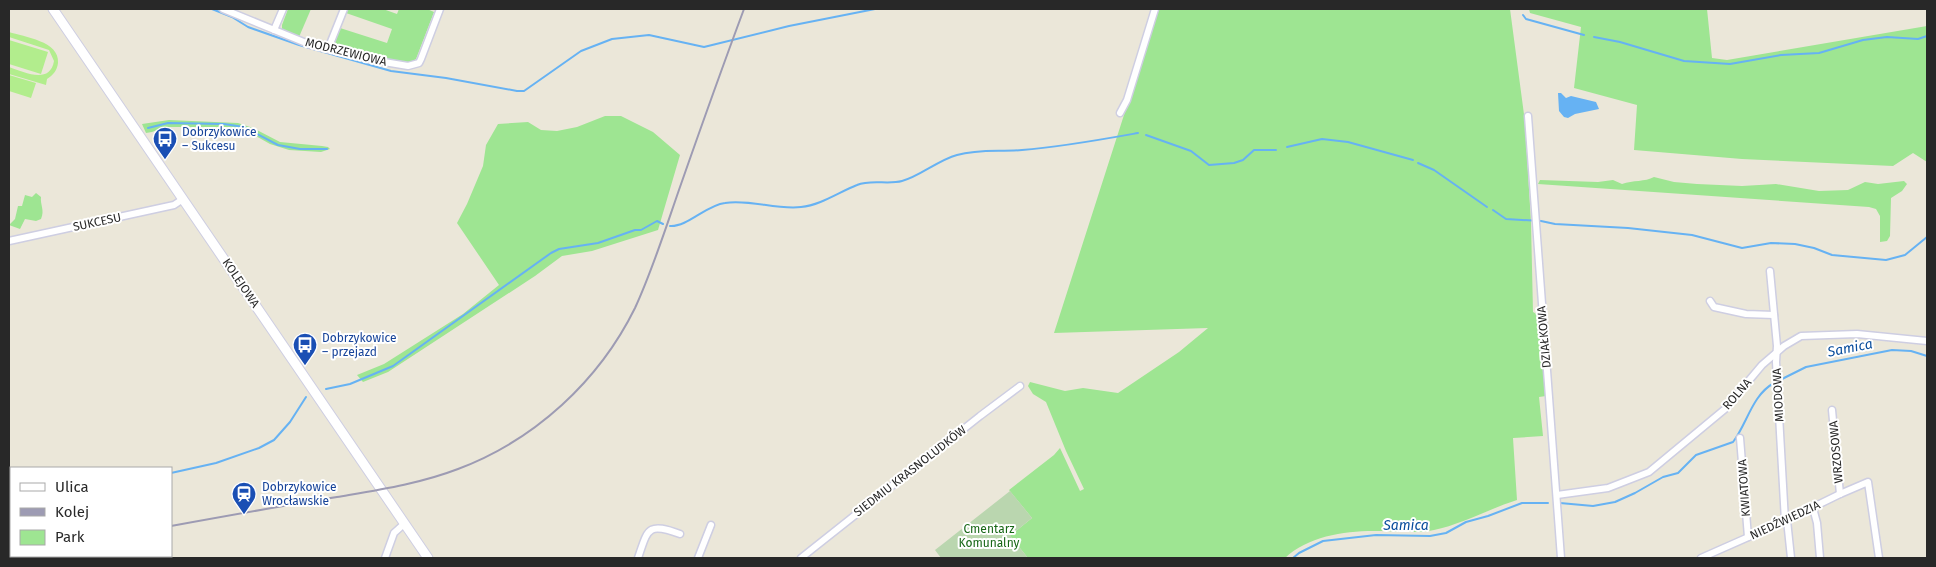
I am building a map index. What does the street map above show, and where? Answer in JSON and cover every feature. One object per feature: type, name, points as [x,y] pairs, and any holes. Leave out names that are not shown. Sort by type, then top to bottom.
[{"type":"street","name":"KOLEJOWA","points":[[53,9],[428,558]]},
{"type":"street","name":"MODRZEWIOWA","points":[[223,9],[311,45],[408,66],[415,65],[421,59],[440,9]]},
{"type":"street","points":[[274,30],[283,9]]},
{"type":"street","points":[[328,49],[344,9]]},
{"type":"street","points":[[1120,113],[1127,100],[1155,9]]},
{"type":"street","name":"DZIAŁKOWA","points":[[1528,116],[1561,558]]},
{"type":"street","name":"SUKCESU","points":[[9,241],[174,205],[184,199]]},
{"type":"street","name":"MIODOWA","points":[[1770,271],[1777,346],[1786,520],[1791,558]]},
{"type":"street","points":[[1710,301],[1714,307],[1746,314],[1774,315]]},
{"type":"street","name":"ROLNA","points":[[1557,495],[1608,488],[1649,472],[1725,408],[1762,364],[1801,336],[1857,334],[1927,341]]},
{"type":"street","name":"SIEDMIU KRASNOLUDKÓW","points":[[800,558],[1020,386]]},
{"type":"street","name":"WRZOSOWA","points":[[1832,410],[1840,494]]},
{"type":"street","name":"KWIATOWA","points":[[1740,438],[1748,537]]},
{"type":"street","name":"NIEDŹWIEDZIA","points":[[1701,558],[1868,482],[1879,558]]},
{"type":"street","points":[[1813,508],[1817,523],[1820,558]]},
{"type":"street","points":[[385,558],[394,533],[404,524]]},
{"type":"street","points":[[698,558],[711,525]]},
{"type":"street","points":[[638,558],[647,533],[651,529],[659,528],[680,534]]},
{"type":"green space","points":[[288,9],[311,9],[299,37],[282,30]]},
{"type":"green space","points":[[348,9],[383,9],[397,14],[399,9],[427,9],[434,12],[416,59],[408,64],[333,48],[332,44],[338,28],[387,43],[392,29],[346,13]]},
{"type":"green space","points":[[1158,9],[1510,9],[1525,122],[1531,223],[1533,312],[1540,316],[1546,396],[1539,397],[1543,436],[1513,438],[1517,500],[1444,528],[1434,530],[1343,533],[1317,539],[1295,550],[1285,558],[1028,558],[1011,537],[1032,518],[1009,490],[1054,455],[1060,448],[1080,491],[1084,489],[1046,402],[1033,394],[1028,386],[1030,382],[1065,391],[1083,388],[1118,393],[1179,352],[1208,328],[1054,333]]},
{"type":"green space","points":[[1529,9],[1707,9],[1712,58],[1727,60],[1927,26],[1927,162],[1913,153],[1893,166],[1742,159],[1634,150],[1637,105],[1574,88],[1581,27],[1530,13]]},
{"type":"green space","points":[[9,32],[40,41],[53,50],[57,56],[58,63],[54,72],[47,79],[46,85],[9,74],[9,67],[29,74],[42,75],[52,68],[54,61],[49,50],[9,37]]},
{"type":"green space","points":[[9,40],[48,52],[41,74],[9,64]]},
{"type":"green space","points":[[9,75],[36,83],[31,98],[9,91]]},
{"type":"green space","points":[[605,116],[621,116],[653,132],[680,155],[658,230],[592,251],[562,256],[535,276],[388,372],[363,382],[357,375],[384,364],[463,314],[499,285],[457,223],[483,166],[486,145],[498,124],[528,122],[541,130],[557,131],[577,127]]},
{"type":"green space","points":[[169,120],[238,123],[253,128],[280,142],[322,146],[330,149],[321,152],[289,150],[270,144],[245,130],[229,127],[165,127],[146,133],[142,124]]},
{"type":"green space","points":[[1654,177],[1674,182],[1697,184],[1742,186],[1776,184],[1819,191],[1848,190],[1865,182],[1878,184],[1904,181],[1907,184],[1902,191],[1891,198],[1890,236],[1887,241],[1880,242],[1880,216],[1876,209],[1869,207],[1538,184],[1540,180],[1598,182],[1613,180],[1622,184]]},
{"type":"green space","points":[[36,193],[41,197],[43,213],[41,219],[36,221],[25,219],[20,229],[9,225],[15,219],[18,206],[22,206],[25,195],[32,197]]},
{"type":"green space","name":"Cmentarz Komunalny","points":[[1010,491],[1032,518],[1011,535],[1028,558],[941,558],[935,550]]},
{"type":"water","points":[[1558,93],[1561,93],[1566,98],[1571,96],[1596,102],[1599,109],[1575,114],[1568,118],[1564,117],[1559,111]]},
{"type":"waterway","points":[[212,9],[232,17],[248,27],[299,45],[391,71],[446,78],[517,91],[524,91],[581,51],[612,39],[649,35],[704,47],[789,26],[875,9]]},
{"type":"waterway","points":[[1523,15],[1526,19],[1584,35]]},
{"type":"waterway","points":[[1594,37],[1620,42],[1684,61],[1730,64],[1781,55],[1819,53],[1863,40],[1887,37],[1918,39],[1927,36]]},
{"type":"waterway","points":[[148,128],[168,123],[224,124],[244,127],[278,145],[300,149],[327,149]]},
{"type":"waterway","points":[[670,226],[684,223],[711,208],[725,203],[744,202],[792,208],[808,206],[862,183],[897,182],[908,179],[950,157],[965,153],[1051,147],[1138,133]]},
{"type":"waterway","points":[[1146,135],[1191,151],[1209,165],[1234,163],[1243,160],[1254,150],[1276,150]]},
{"type":"waterway","points":[[1287,147],[1322,139],[1348,142],[1413,160]]},
{"type":"waterway","points":[[1418,163],[1434,170],[1487,207]]},
{"type":"waterway","points":[[1493,210],[1506,219],[1692,235],[1742,248],[1771,243],[1795,244],[1814,248],[1832,255],[1886,260],[1905,255],[1927,237]]},
{"type":"waterway","points":[[326,389],[350,384],[393,366],[559,249],[598,243],[635,230],[641,230],[657,221],[663,224]]},
{"type":"waterway","name":"Samica","points":[[1780,380],[1806,367],[1892,350],[1911,351],[1927,356]]},
{"type":"waterway","name":"Samica","points":[[1560,503],[1593,506],[1615,502],[1663,477],[1678,473],[1696,455],[1733,442],[1755,402],[1766,388],[1774,383]]},
{"type":"waterway","points":[[172,473],[216,463],[259,448],[274,440],[290,422],[306,397]]},
{"type":"waterway","name":"Samica","points":[[1293,558],[1323,541],[1376,535],[1430,536],[1446,533],[1466,522],[1522,503],[1548,503]]},
{"type":"railway","points":[[172,526],[383,489],[443,474],[486,457],[513,442],[562,405],[603,360],[620,335],[642,293],[744,9]]},
{"type":"railway","points":[[12,558],[19,557]]},
{"type":"place","name":"Dobrzykowice – Sukcesu","points":[[165,160]]},
{"type":"place","name":"Dobrzykowice – przejazd","points":[[305,366]]},
{"type":"place","name":"Dobrzykowice Wrocławskie","points":[[244,515]]}]
